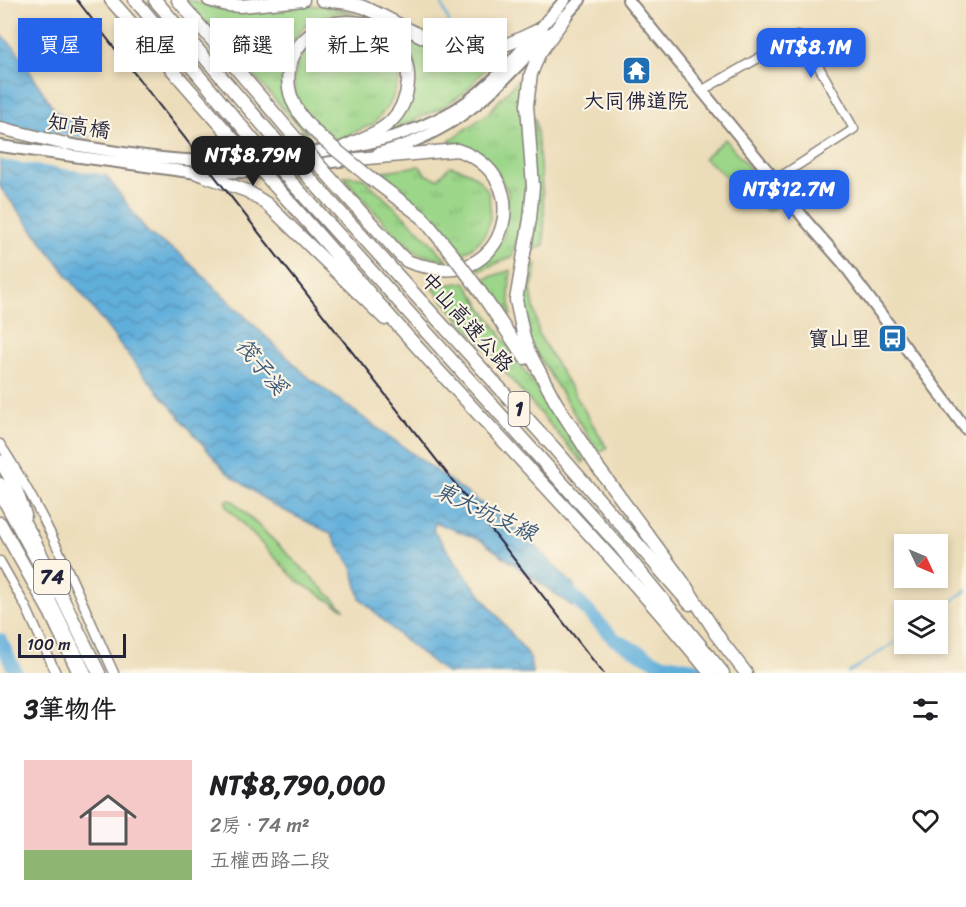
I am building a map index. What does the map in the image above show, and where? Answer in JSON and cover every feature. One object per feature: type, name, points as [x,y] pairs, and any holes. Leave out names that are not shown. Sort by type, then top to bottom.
[{"type":"highway","points":[[111,0],[342,259],[417,347],[690,640],[710,673]]},
{"type":"highway","name":"中山高速公路","points":[[135,0],[260,148],[611,537],[690,640],[723,673]]},
{"type":"highway","name":"中山高速公路","points":[[155,0],[303,171],[555,449],[720,639],[746,673]]},
{"type":"highway","points":[[178,0],[368,221],[408,261],[434,268],[458,268],[480,258],[496,241],[505,213],[502,190],[490,171],[471,155],[457,150],[357,159]]},
{"type":"highway","points":[[209,0],[241,6],[303,0]]},
{"type":"highway","points":[[322,0],[361,6],[430,42],[452,49],[474,51],[497,48],[539,30]]},
{"type":"highway","points":[[555,401],[528,350],[516,300],[533,187],[527,105],[531,74],[539,54],[565,16]]},
{"type":"highway","points":[[336,150],[382,129],[397,114],[406,92],[407,69],[399,47],[383,31],[368,23],[345,20],[322,26],[303,41],[291,62],[289,86],[292,101],[308,126],[324,140],[369,177],[422,217],[453,255],[555,401],[596,465],[683,582],[720,639]]},
{"type":"highway","points":[[0,128],[66,144]]},
{"type":"highway","points":[[197,172],[247,191],[267,204],[374,309],[417,347]]},
{"type":"highway","points":[[0,461],[14,484],[31,534]]},
{"type":"highway","name":"74","points":[[0,484],[31,534],[99,673]]},
{"type":"highway","name":"74","points":[[0,523],[50,612],[79,673]]},
{"type":"main road","points":[[151,161],[233,161],[336,150],[397,136],[430,124],[457,108],[501,70],[565,0]]},
{"type":"main road","points":[[151,161],[197,172],[255,172],[357,159],[407,146],[457,119],[502,82],[580,0]]},
{"type":"main road","points":[[628,0],[875,305],[966,429]]},
{"type":"main road","name":"知高橋","points":[[0,134],[151,161]]},
{"type":"main road","name":"知高橋","points":[[0,146],[151,161]]},
{"type":"street","points":[[701,91],[797,36],[802,37],[854,129],[775,180]]},
{"type":"street","points":[[0,444],[54,541],[114,673]]},
{"type":"street","points":[[0,497],[62,608],[93,673]]},
{"type":"street","points":[[0,504],[57,610],[87,673]]},
{"type":"street","points":[[0,561],[26,607],[56,673]]},
{"type":"green space","points":[[185,0],[233,12],[314,5],[347,10],[357,14],[339,12],[322,18],[306,18],[306,24],[294,41],[294,18],[210,18],[210,28]]},
{"type":"green space","points":[[411,41],[423,47],[423,72],[483,72],[464,93],[441,108],[389,132],[406,106],[412,67]]},
{"type":"green space","points":[[306,46],[306,72],[399,72],[400,76],[391,102],[374,124],[336,140],[315,123],[298,102],[295,92],[295,71]]},
{"type":"green space","points":[[526,71],[520,99],[528,163],[524,215],[512,257],[481,270],[476,267],[504,237],[508,191],[490,165],[473,151],[449,141],[487,114]]},
{"type":"green space","points":[[250,72],[282,72],[282,89],[288,106],[314,143]]},
{"type":"green space","points":[[534,118],[544,211],[544,245],[528,253]]},
{"type":"green space","points":[[725,139],[779,203],[773,209],[767,211],[704,158]]},
{"type":"green space","points":[[419,166],[427,175],[438,179],[450,166],[461,169],[472,174],[485,187],[489,193],[489,222],[484,235],[475,246],[461,254],[424,211],[377,172]]},
{"type":"green space","points":[[343,176],[362,177],[420,231],[447,260],[419,254],[391,230]]},
{"type":"green space","points":[[537,264],[531,290],[539,335],[607,448],[598,452],[529,341],[523,277],[524,268]]},
{"type":"green space","points":[[511,270],[509,292],[511,315],[505,315],[481,280]]},
{"type":"green space","points":[[465,282],[585,460],[583,463],[432,287]]},
{"type":"green space","points":[[226,501],[233,501],[345,610],[297,581],[227,507]]},
{"type":"water","name":"筏子溪","points":[[0,34],[18,53],[18,72],[30,72],[55,111],[81,126],[97,153],[101,169],[149,234],[180,254],[309,378],[527,537],[575,587],[572,606],[480,540],[435,522],[433,530],[530,657],[532,673],[446,673],[403,639],[360,598],[352,567],[330,533],[273,505],[226,472],[136,365],[0,187]]},
{"type":"pier","points":[[0,126],[92,139],[103,167],[109,175],[0,160]]},
{"type":"waterway","points":[[440,0],[447,18]]},
{"type":"waterway","name":"東大坑支線","points":[[562,584],[614,639],[659,663],[717,673]]},
{"type":"waterway","points":[[948,605],[966,590]]},
{"type":"waterway","points":[[0,640],[16,673]]},
{"type":"waterway","points":[[848,673],[894,643]]},
{"type":"railway","points":[[77,0],[603,673]]},
{"type":"place","name":"大同佛道院","points":[[636,70]]},
{"type":"place","name":"寶山里","points":[[892,339]]}]
